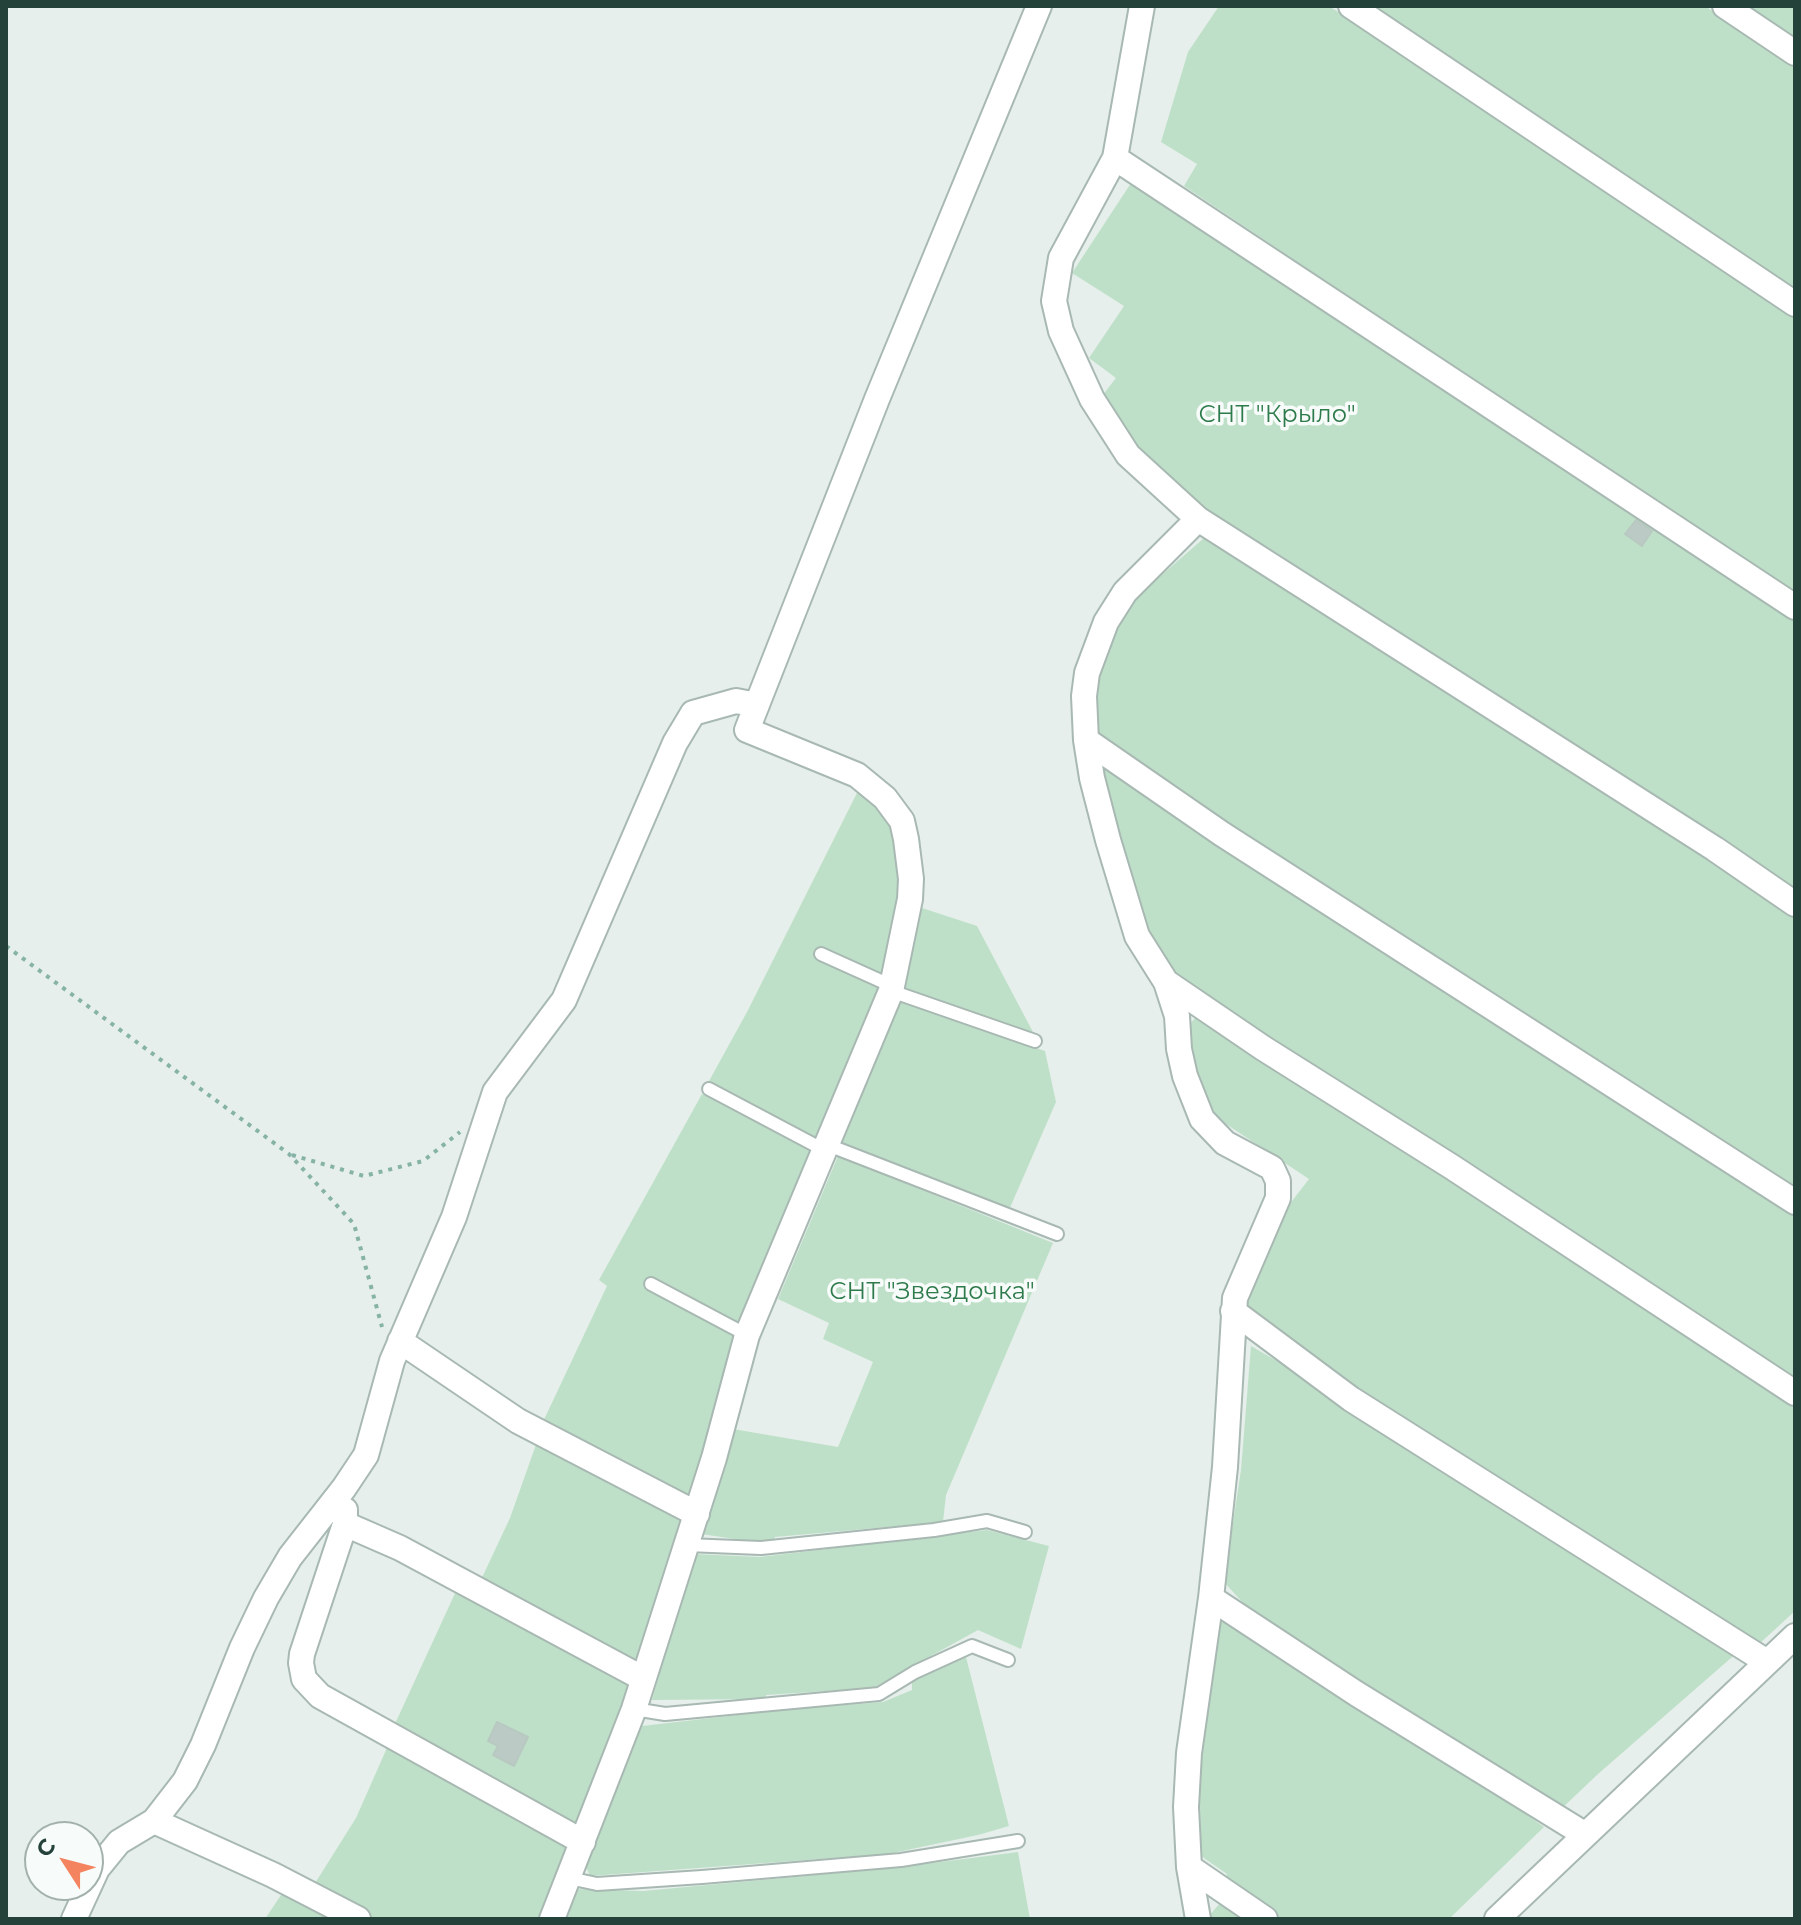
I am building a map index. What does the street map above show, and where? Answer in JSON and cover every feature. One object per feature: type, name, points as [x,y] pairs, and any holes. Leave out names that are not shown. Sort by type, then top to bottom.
[{"type":"street","points":[[552,1919],[634,1709],[697,1514],[747,1335],[892,988],[911,879],[902,821],[885,798],[857,775],[747,730],[877,399],[1039,6]]},
{"type":"street","points":[[1142,6],[1115,158],[1061,258],[1054,301],[1061,331],[1092,399],[1128,455],[1198,519],[1715,849],[1795,904]]},
{"type":"street","points":[[1351,6],[1795,304]]},
{"type":"street","points":[[1725,6],[1795,53]]},
{"type":"street","points":[[1115,158],[1795,607]]},
{"type":"street","points":[[1198,519],[1125,592],[1106,622],[1087,673],[1084,696],[1092,778],[1108,840],[1137,936],[1166,982],[1177,1016],[1185,1076],[1202,1119],[1225,1143],[1272,1168],[1278,1181],[1278,1198],[1235,1298],[1233,1311],[1225,1467],[1211,1598],[1189,1753],[1186,1807],[1189,1867],[1198,1919]]},
{"type":"street","points":[[74,1919],[97,1869],[119,1842],[154,1821],[185,1781],[266,1598],[290,1557],[366,1455],[396,1351],[454,1217],[495,1092],[564,1000],[675,743],[693,713],[736,701],[757,705]]},
{"type":"street","points":[[1086,740],[1222,834],[1795,1202]]},
{"type":"street","points":[[1166,982],[1795,1393]]},
{"type":"street","points":[[1233,1311],[1351,1399],[1767,1662]]},
{"type":"street","points":[[396,1351],[518,1421],[697,1514]]},
{"type":"street","points":[[344,1488],[345,1524],[302,1654],[304,1679],[320,1696],[583,1842]]},
{"type":"street","points":[[345,1524],[400,1548],[642,1678]]},
{"type":"street","points":[[1211,1598],[1357,1694],[1584,1834]]},
{"type":"street","points":[[1497,1919],[1795,1636]]},
{"type":"street","points":[[154,1821],[273,1875],[358,1919]]},
{"type":"street","points":[[1189,1867],[1265,1919]]},
{"type":"lane","points":[[821,954],[892,988],[1035,1041]]},
{"type":"lane","points":[[709,1089],[827,1148],[1057,1234]]},
{"type":"lane","points":[[651,1284],[747,1335]]},
{"type":"lane","points":[[687,1545],[761,1548],[934,1530],[987,1521],[1025,1532]]},
{"type":"lane","points":[[634,1709],[665,1714],[879,1694],[915,1672],[972,1646],[1008,1660]]},
{"type":"lane","points":[[569,1878],[597,1884],[717,1876],[901,1860],[1018,1841]]},
{"type":"path","points":[[6,946],[289,1154],[354,1224],[396,1351]]},
{"type":"path","points":[[289,1154],[364,1176],[423,1161],[490,1108]]},
{"type":"green space","points":[[1219,6],[1329,6],[1584,171],[1795,313],[1795,595],[1184,186],[1197,164],[1161,142],[1188,52]]},
{"type":"green space","points":[[1362,6],[1705,6],[1795,66],[1795,294]]},
{"type":"green space","points":[[1741,6],[1795,6],[1795,41]]},
{"type":"green space","name":"СНТ \"Крыло\"","points":[[1135,177],[1795,619],[1795,893],[1271,549],[1209,516],[1144,460],[1102,396],[1116,378],[1089,358],[1124,306],[1072,273]]},
{"type":"green space","points":[[1204,538],[1259,569],[1795,914],[1795,1193],[1111,748],[1093,727],[1094,678],[1101,658],[1141,593]]},
{"type":"green space","points":[[1102,763],[1795,1211],[1795,1383],[1173,978],[1150,945],[1104,810]]},
{"type":"green space","points":[[857,793],[884,804],[894,835],[899,896],[887,967],[880,974],[816,957],[880,987],[817,1138],[709,1081]]},
{"type":"green space","points":[[919,907],[977,926],[1034,1034],[903,988]]},
{"type":"green space","name":"СНТ \"Звездочка\"","points":[[897,1001],[1045,1051],[1056,1102],[1009,1210],[841,1142]]},
{"type":"green space","points":[[1198,1015],[1795,1401],[1795,1611],[1759,1644],[1374,1403],[1244,1305],[1285,1210],[1309,1179],[1226,1124],[1207,1107],[1191,1063],[1186,1028]]},
{"type":"green space","name":"СНТ \"Звездочка\"","points":[[702,1094],[812,1152],[738,1323],[650,1276],[643,1287],[735,1337],[688,1501],[541,1426],[607,1286],[599,1280]]},
{"type":"green space","name":"СНТ \"Звездочка\"","points":[[838,1156],[1053,1243],[946,1495],[943,1522],[775,1537],[774,1540],[755,1542],[701,1534],[733,1429],[838,1447],[873,1362],[823,1339],[829,1323],[778,1299]]},
{"type":"green space","points":[[1251,1346],[1327,1390],[1739,1651],[1558,1812],[1254,1615],[1224,1582],[1241,1470]]},
{"type":"green space","points":[[538,1439],[681,1521],[636,1660],[479,1584],[510,1518]]},
{"type":"green space","points":[[987,1530],[1049,1546],[1021,1649],[978,1630],[873,1688],[766,1695],[765,1699],[652,1700],[693,1554],[760,1557]]},
{"type":"green space","points":[[457,1589],[632,1681],[578,1829],[394,1726]]},
{"type":"green space","points":[[1220,1617],[1468,1774],[1544,1827],[1449,1919],[1278,1919],[1222,1883],[1227,1874],[1201,1856],[1199,1750]]},
{"type":"green space","points":[[966,1657],[1009,1826],[888,1854],[590,1876],[586,1867],[642,1726],[883,1702],[912,1690],[912,1680]]},
{"type":"green space","points":[[390,1741],[572,1843],[542,1919],[373,1919],[312,1888],[356,1818]]},
{"type":"green space","points":[[1018,1852],[1030,1919],[565,1919],[577,1889],[643,1891],[902,1867]]},
{"type":"green space","points":[[283,1892],[340,1919],[265,1919]]},
{"type":"green space","points":[[1221,1902],[1249,1919],[1209,1919]]},
{"type":"building","points":[[1636,520],[1652,531],[1642,546],[1625,534]]},
{"type":"building","points":[[497,1722],[528,1737],[514,1766],[493,1755],[498,1746],[488,1741]]}]
